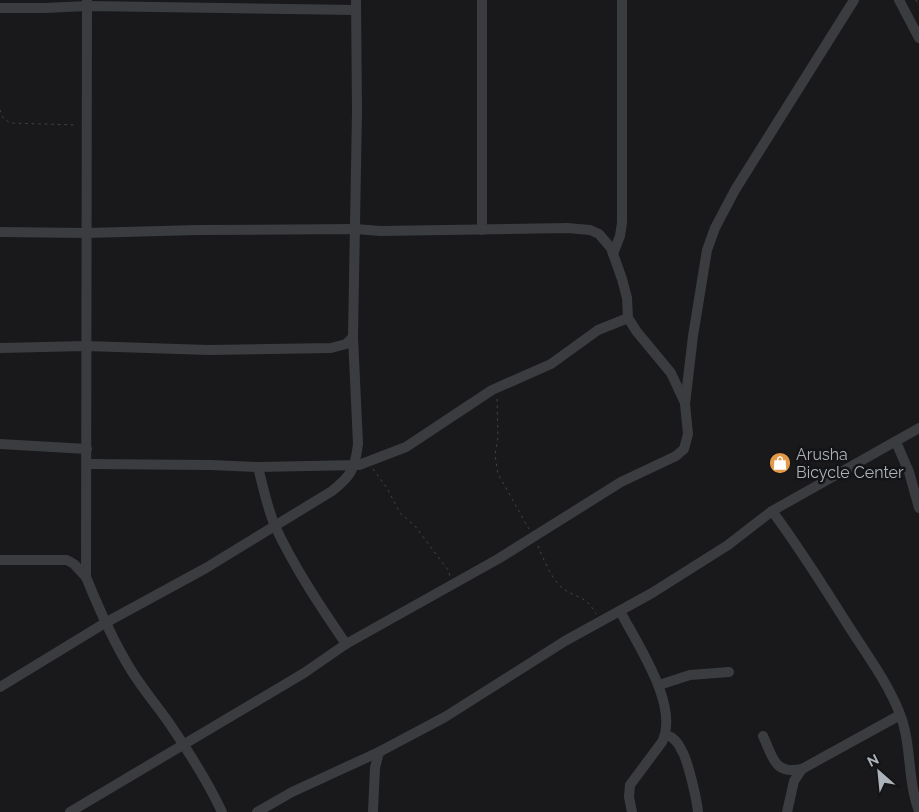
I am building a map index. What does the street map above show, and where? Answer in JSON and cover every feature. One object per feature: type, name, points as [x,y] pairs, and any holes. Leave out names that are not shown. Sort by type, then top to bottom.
[{"type":"street","points":[[482,0],[482,230]]},
{"type":"street","points":[[614,254],[622,223],[622,0]]},
{"type":"street","points":[[70,812],[304,673],[346,644],[498,559],[633,475],[663,463],[681,453],[688,434],[685,404],[700,289],[707,250],[714,228],[735,190],[854,0]]},
{"type":"street","points":[[899,0],[919,38]]},
{"type":"street","points":[[86,577],[87,3]]},
{"type":"street","points":[[0,8],[45,8],[87,3],[356,5],[357,111],[353,337],[358,444],[355,466],[342,483],[276,526],[185,581],[105,623],[0,687]]},
{"type":"street","points":[[0,232],[87,233],[355,229],[382,231],[538,228],[590,230],[605,239],[614,254],[625,288],[628,318],[637,332],[671,373],[685,404]]},
{"type":"street","points":[[87,464],[258,467],[355,466],[406,447],[492,390],[552,364],[598,330],[628,318]]},
{"type":"street","points":[[0,348],[86,346],[209,350],[331,348],[346,344],[353,337]]},
{"type":"street","points":[[257,812],[292,792],[378,752],[445,717],[565,641],[620,611],[728,545],[772,511],[919,428]]},
{"type":"street","points":[[896,442],[909,472],[919,508]]},
{"type":"street","points":[[0,444],[87,448]]},
{"type":"street","points":[[258,467],[276,526],[318,603],[346,644]]},
{"type":"street","points":[[772,511],[813,568],[880,675],[900,715],[905,730],[914,794],[919,811]]},
{"type":"street","points":[[0,560],[67,560],[74,564],[86,577],[105,623],[131,671],[184,745],[222,812]]},
{"type":"street","points":[[620,611],[659,684],[665,711],[666,735],[630,785],[629,797],[632,812]]},
{"type":"street","points":[[659,684],[690,675],[729,672]]},
{"type":"street","points":[[763,736],[779,767],[785,770],[802,769],[900,715]]},
{"type":"street","points":[[666,735],[671,736],[683,752],[698,812]]},
{"type":"street","points":[[374,812],[375,768],[378,752]]},
{"type":"street","points":[[787,812],[794,781],[802,769]]},
{"type":"path","points":[[916,0],[919,6]]},
{"type":"path","points":[[0,110],[3,118],[10,124],[87,125]]},
{"type":"path","points":[[492,390],[497,397],[498,430],[495,455],[498,474],[558,584],[564,590],[588,602],[600,621]]},
{"type":"path","points":[[367,462],[382,482],[400,513],[415,526],[448,570],[450,587]]},
{"type":"place","name":"Arusha Bicycle Center","points":[[780,463]]}]
